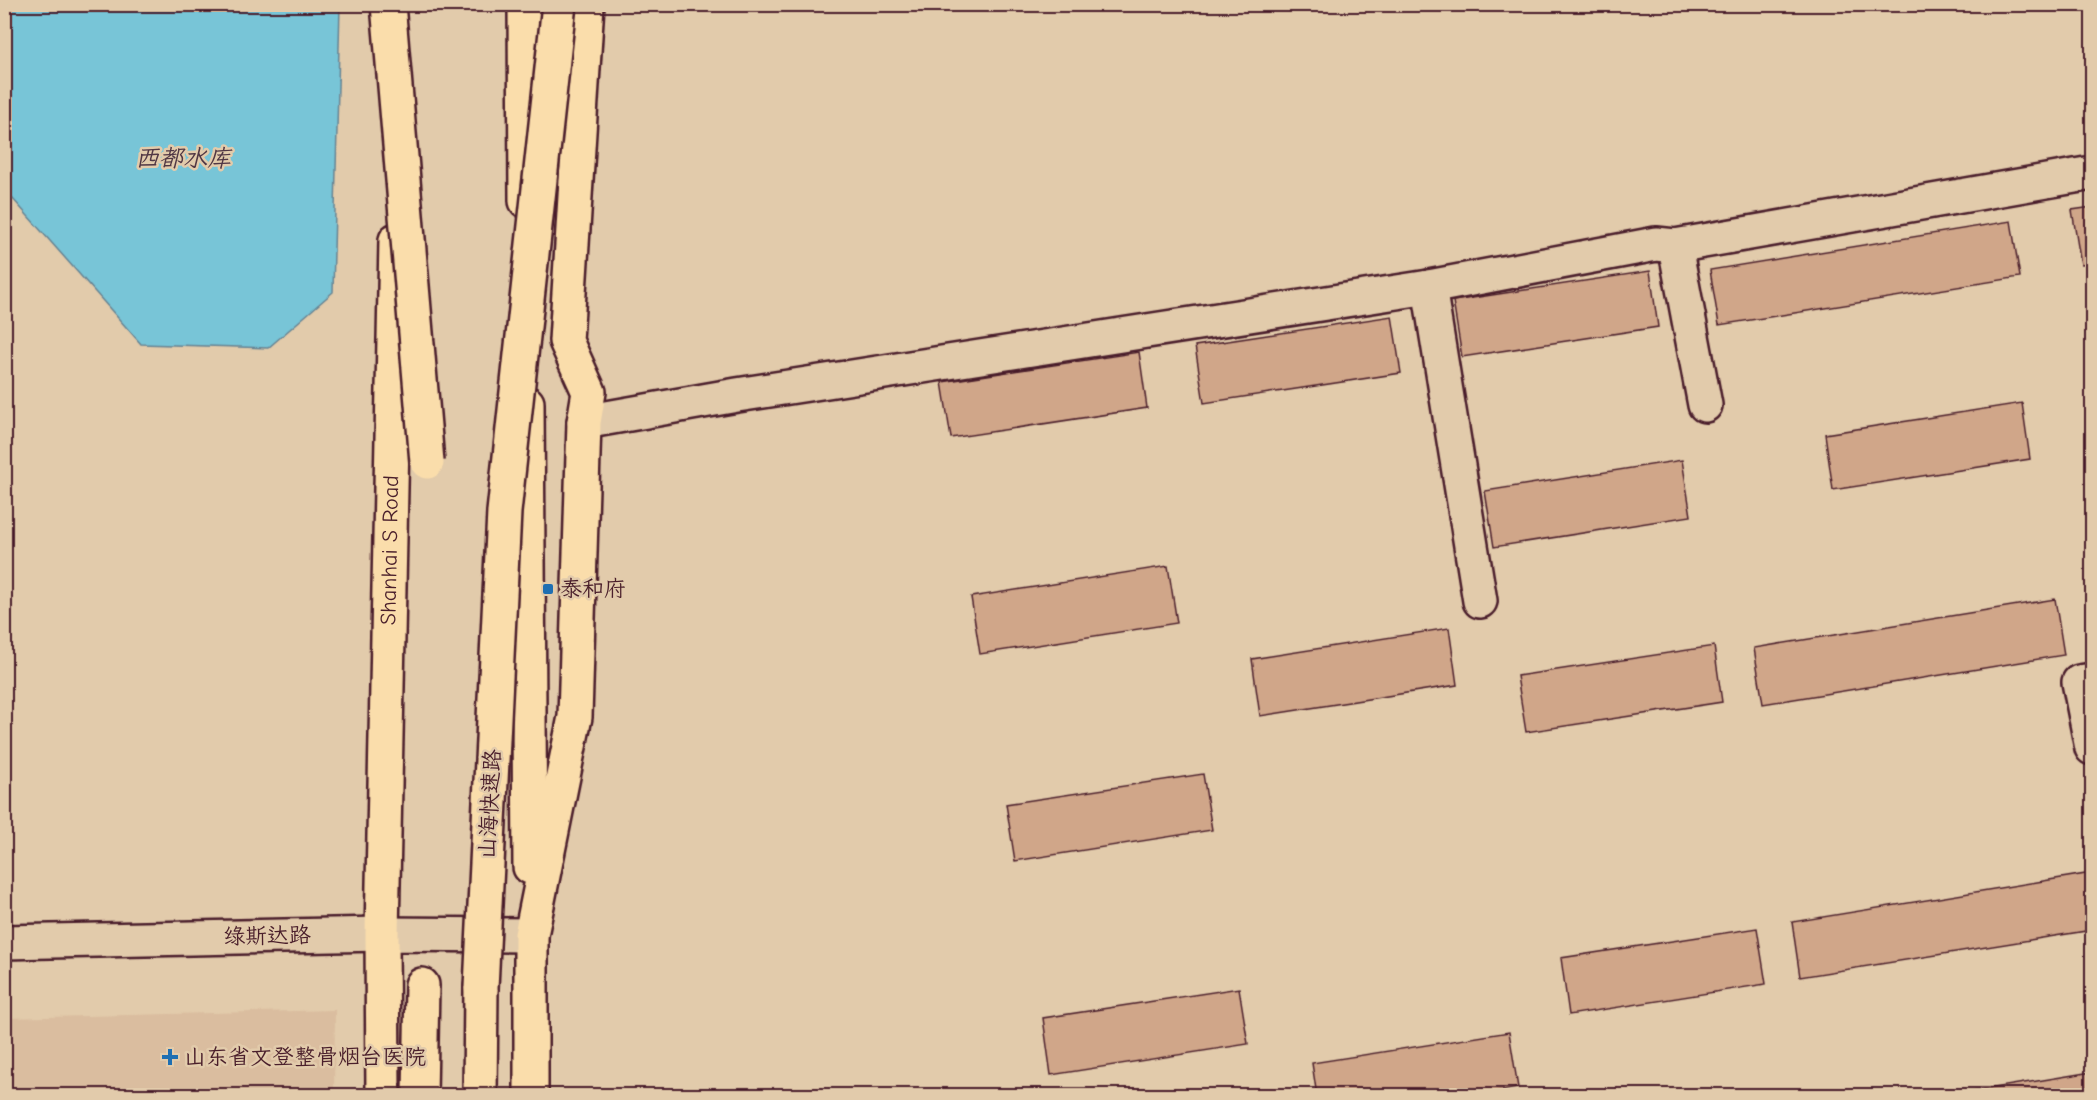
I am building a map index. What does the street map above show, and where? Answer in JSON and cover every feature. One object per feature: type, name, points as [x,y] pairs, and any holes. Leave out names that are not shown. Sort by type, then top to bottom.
[{"type":"main road","points":[[387,4],[427,462]]},
{"type":"main road","name":"Shanhai S Road","points":[[383,1095],[382,934],[398,4]]},
{"type":"main road","points":[[525,4],[531,1095]]},
{"type":"main road","name":"山海快速路","points":[[480,1095],[482,976],[504,512],[559,4]]},
{"type":"main road","points":[[531,935],[575,717],[584,422],[589,392],[566,341],[587,4]]},
{"type":"main road","points":[[420,1095],[422,985]]},
{"type":"street","points":[[584,422],[737,395],[1429,287],[1656,244],[1675,246],[2092,173]]},
{"type":"street","points":[[1675,246],[1705,405]]},
{"type":"street","points":[[1429,287],[1480,601]]},
{"type":"street","points":[[2092,680],[2079,682],[2092,748]]},
{"type":"street","name":"绿斯达路","points":[[4,942],[382,934],[531,935]]},
{"type":"shaded area","name":"山东省文登整骨烟台医院","points":[[335,1010],[334,1095],[5,1095],[5,1018]]},
{"type":"water","name":"西都水库","points":[[4,5],[340,5],[333,292],[268,348],[141,344],[5,190]]},
{"type":"building","points":[[2092,207],[2092,264],[2081,265],[2072,210]]},
{"type":"building","points":[[2011,221],[2020,277],[1719,325],[1710,270]]},
{"type":"building","points":[[1650,271],[1658,327],[1462,357],[1453,301]]},
{"type":"building","points":[[1392,316],[1401,373],[1204,403],[1195,346]]},
{"type":"building","points":[[1139,352],[1147,408],[951,438],[942,382]]},
{"type":"building","points":[[2022,403],[2030,459],[1833,490],[1825,434]]},
{"type":"building","points":[[1682,460],[1691,516],[1494,547],[1485,491]]},
{"type":"building","points":[[1168,566],[1177,623],[980,654],[971,597]]},
{"type":"building","points":[[2055,599],[2064,655],[1763,704],[1754,648]]},
{"type":"building","points":[[1449,628],[1457,685],[1260,716],[1252,659]]},
{"type":"building","points":[[1714,646],[1722,702],[1526,732],[1517,676]]},
{"type":"building","points":[[1203,774],[1212,830],[1015,861],[1006,804]]},
{"type":"building","points":[[2092,873],[2092,930],[1800,977],[1792,922]]},
{"type":"building","points":[[1757,928],[1766,984],[1569,1015],[1561,958]]},
{"type":"building","points":[[1239,988],[1248,1044],[1051,1075],[1043,1018]]},
{"type":"building","points":[[1509,1032],[1518,1088],[1471,1096],[1317,1096],[1312,1063]]},
{"type":"building","points":[[2092,1072],[2092,1096],[1945,1096]]},
{"type":"place","name":"泰和府","points":[[548,589]]},
{"type":"place","name":"山东省文登整骨烟台医院","points":[[170,1057]]}]
